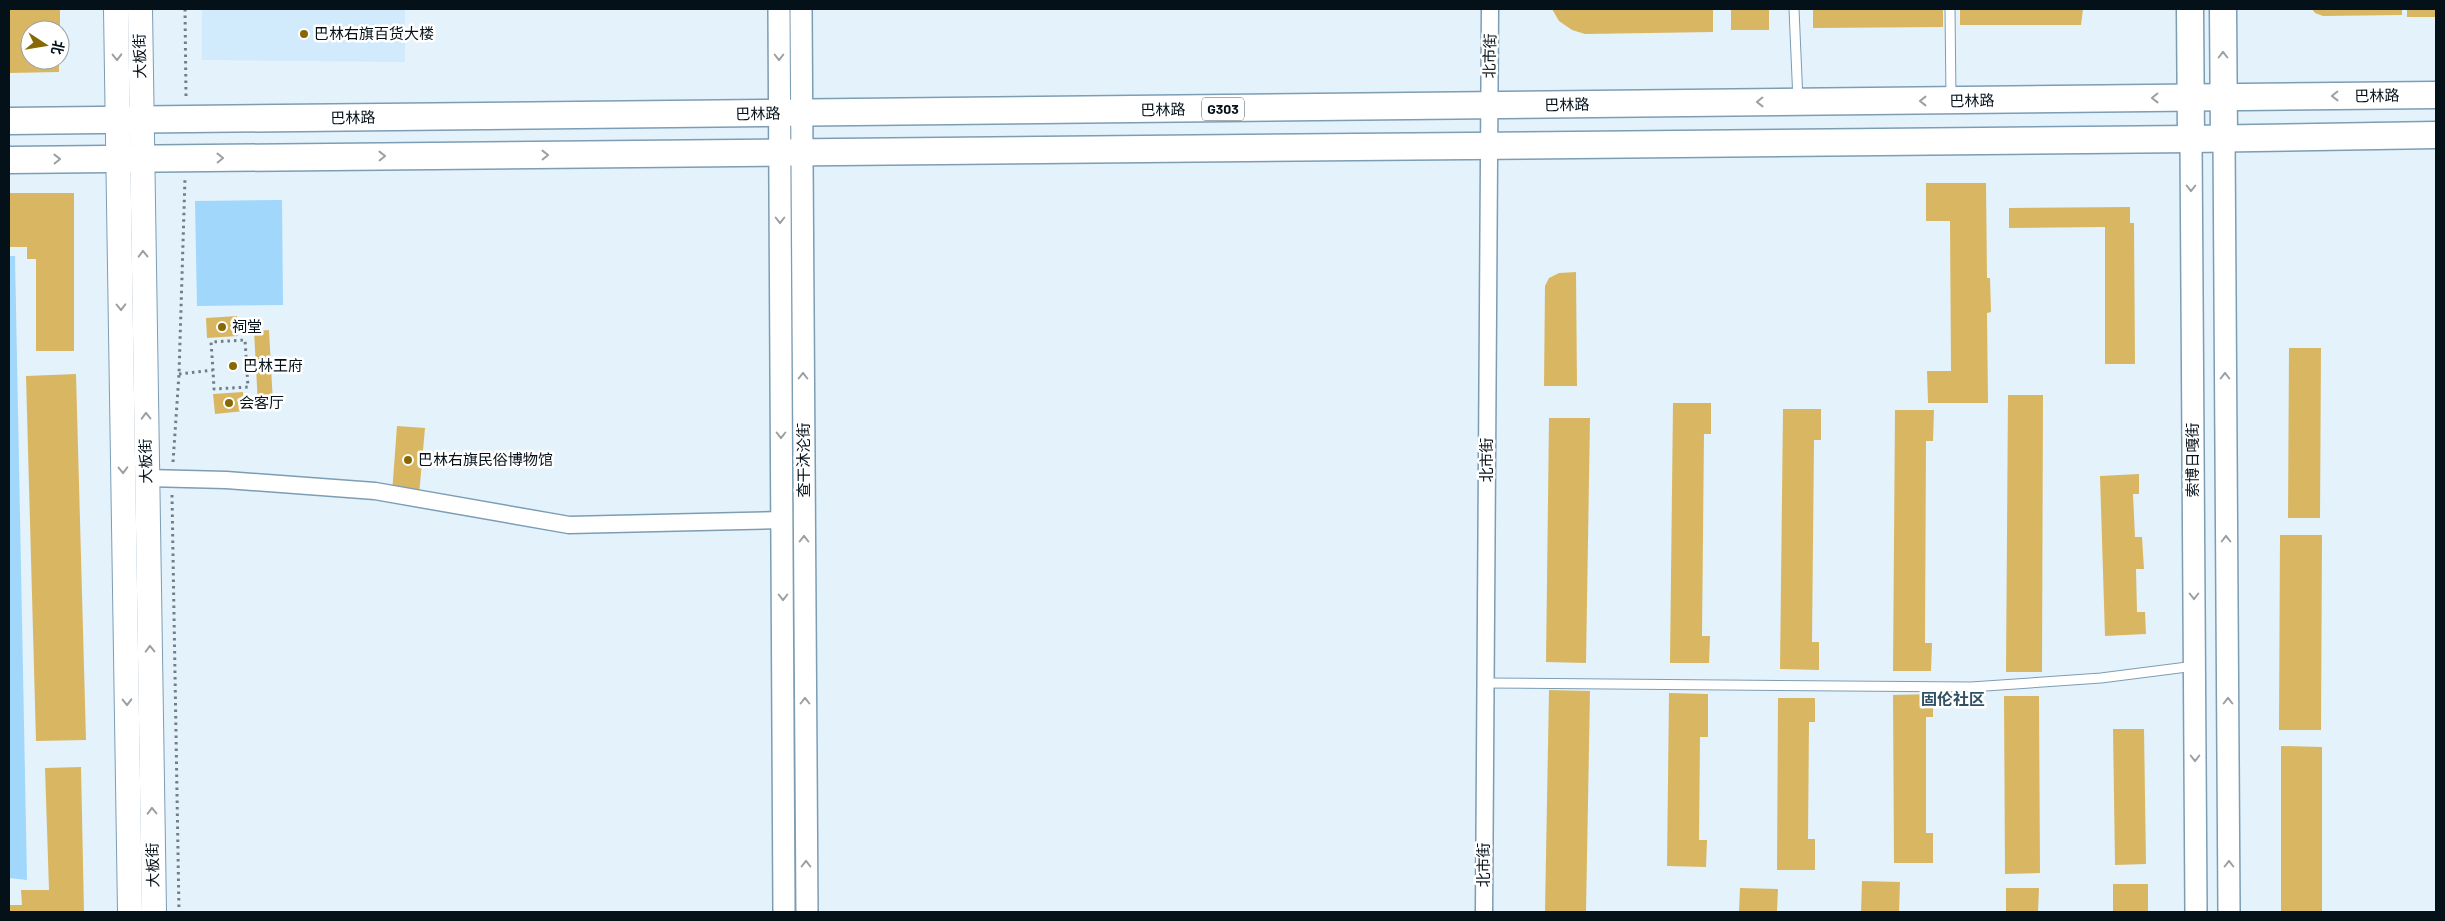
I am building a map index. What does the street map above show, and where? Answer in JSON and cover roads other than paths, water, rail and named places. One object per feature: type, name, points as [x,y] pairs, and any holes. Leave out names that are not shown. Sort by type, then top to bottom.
[{"type":"main road","name":"大板街","points":[[116,9],[129,120],[130,158],[130,912]]},
{"type":"main road","name":"大板街","points":[[129,120],[140,9]]},
{"type":"main road","name":"索博日嘎街","points":[[2190,9],[2191,139]]},
{"type":"main road","points":[[2222,9],[2224,139]]},
{"type":"main road","name":"巴林路","points":[[9,121],[2436,95]]},
{"type":"main road","points":[[9,160],[2224,139],[2436,135]]},
{"type":"main road","name":"大板街","points":[[130,158],[147,478],[154,912]]},
{"type":"street","name":"查干沐沦街","points":[[779,9],[790,114],[806,912]]},
{"type":"street","name":"查干沐沦街","points":[[790,114],[801,9]]},
{"type":"street","name":"北市街","points":[[1484,912],[1490,9]]},
{"type":"street","name":"索博日嘎街","points":[[2191,139],[2196,912]]},
{"type":"street","points":[[2224,139],[2229,912]]},
{"type":"street","name":"查干沐沦街","points":[[784,912],[782,520],[791,152]]},
{"type":"street","points":[[147,478],[226,480],[375,491],[569,525],[782,520]]},
{"type":"lane","points":[[1794,9],[1798,102]]},
{"type":"lane","points":[[1950,9],[1950,101]]},
{"type":"lane","points":[[1485,683],[1971,687],[2101,678],[2195,666]]},
{"type":"place","name":"巴林右旗百货大楼","points":[[304,34]]},
{"type":"place","name":"祠堂","points":[[222,327]]},
{"type":"place","name":"巴林王府","points":[[233,366]]},
{"type":"place","name":"会客厅","points":[[229,403]]},
{"type":"place","name":"巴林右旗民俗博物馆","points":[[408,460]]},
{"type":"district","name":"固伦社区","points":[[1953,699]]}]
